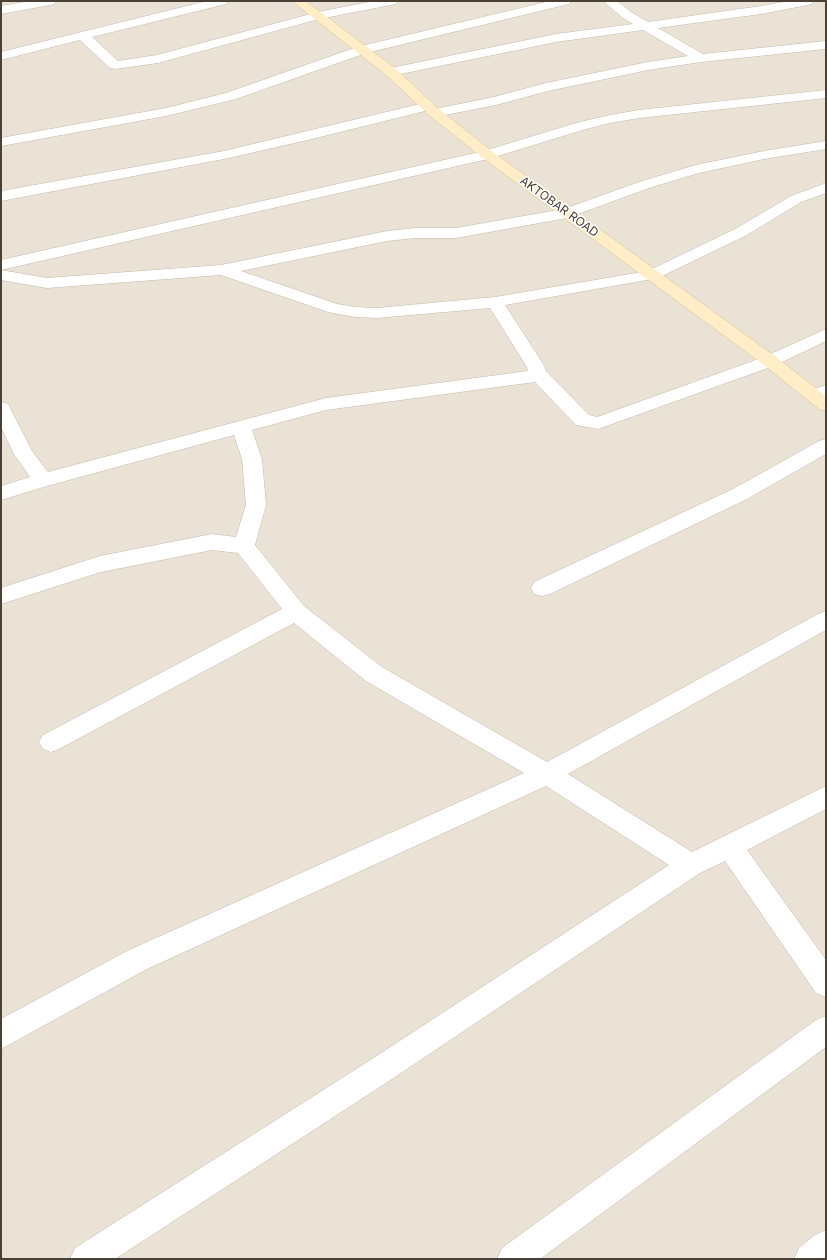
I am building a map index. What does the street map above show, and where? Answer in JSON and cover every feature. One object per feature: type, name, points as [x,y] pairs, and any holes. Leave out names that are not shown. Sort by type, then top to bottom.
[{"type":"street","points":[[1,10],[50,1]]},
{"type":"street","points":[[1,56],[222,1]]},
{"type":"street","name":"AKTOBAR ROAD","points":[[298,1],[391,72],[432,110],[488,155],[770,361],[822,397]]},
{"type":"street","points":[[84,36],[115,65],[158,59],[318,16],[392,1]]},
{"type":"street","points":[[1,142],[166,112],[231,96],[362,50],[564,1]]},
{"type":"street","points":[[609,1],[627,15],[701,58]]},
{"type":"street","points":[[391,72],[556,38],[760,10],[808,1]]},
{"type":"street","points":[[1,196],[224,155],[432,110],[496,101],[546,87],[648,66],[701,58],[826,45]]},
{"type":"street","points":[[1,265],[488,155],[581,126],[632,115],[826,94]]},
{"type":"street","points":[[1,275],[47,283],[221,270],[387,236],[415,233],[456,233],[566,213],[647,184],[696,169],[764,155],[826,145]]},
{"type":"street","points":[[221,270],[334,308],[355,312],[377,313],[495,302],[652,275],[741,232],[796,199],[826,188]]},
{"type":"street","points":[[495,302],[536,367],[536,373],[583,420],[598,423],[770,361],[826,334]]},
{"type":"street","points":[[1,493],[43,480],[326,404],[362,398],[531,377],[536,373]]},
{"type":"street","points":[[1,408],[24,454],[43,480]]},
{"type":"street","points":[[242,427],[252,459],[256,505],[244,546]]},
{"type":"street","points":[[542,588],[740,494],[826,446]]},
{"type":"street","points":[[1,596],[100,564],[212,542],[244,546],[296,612],[374,674],[547,774],[691,865]]},
{"type":"street","points":[[51,742],[296,612]]},
{"type":"street","points":[[1,1034],[137,960],[547,774],[826,620]]},
{"type":"street","points":[[86,1259],[382,1069],[691,865],[826,797]]},
{"type":"street","points":[[729,846],[826,983]]},
{"type":"street","points":[[512,1259],[826,1030]]},
{"type":"street","points":[[810,1259],[826,1246]]},
{"type":"shaded area","points":[[1,1],[826,1],[826,1259],[1,1259]]}]
